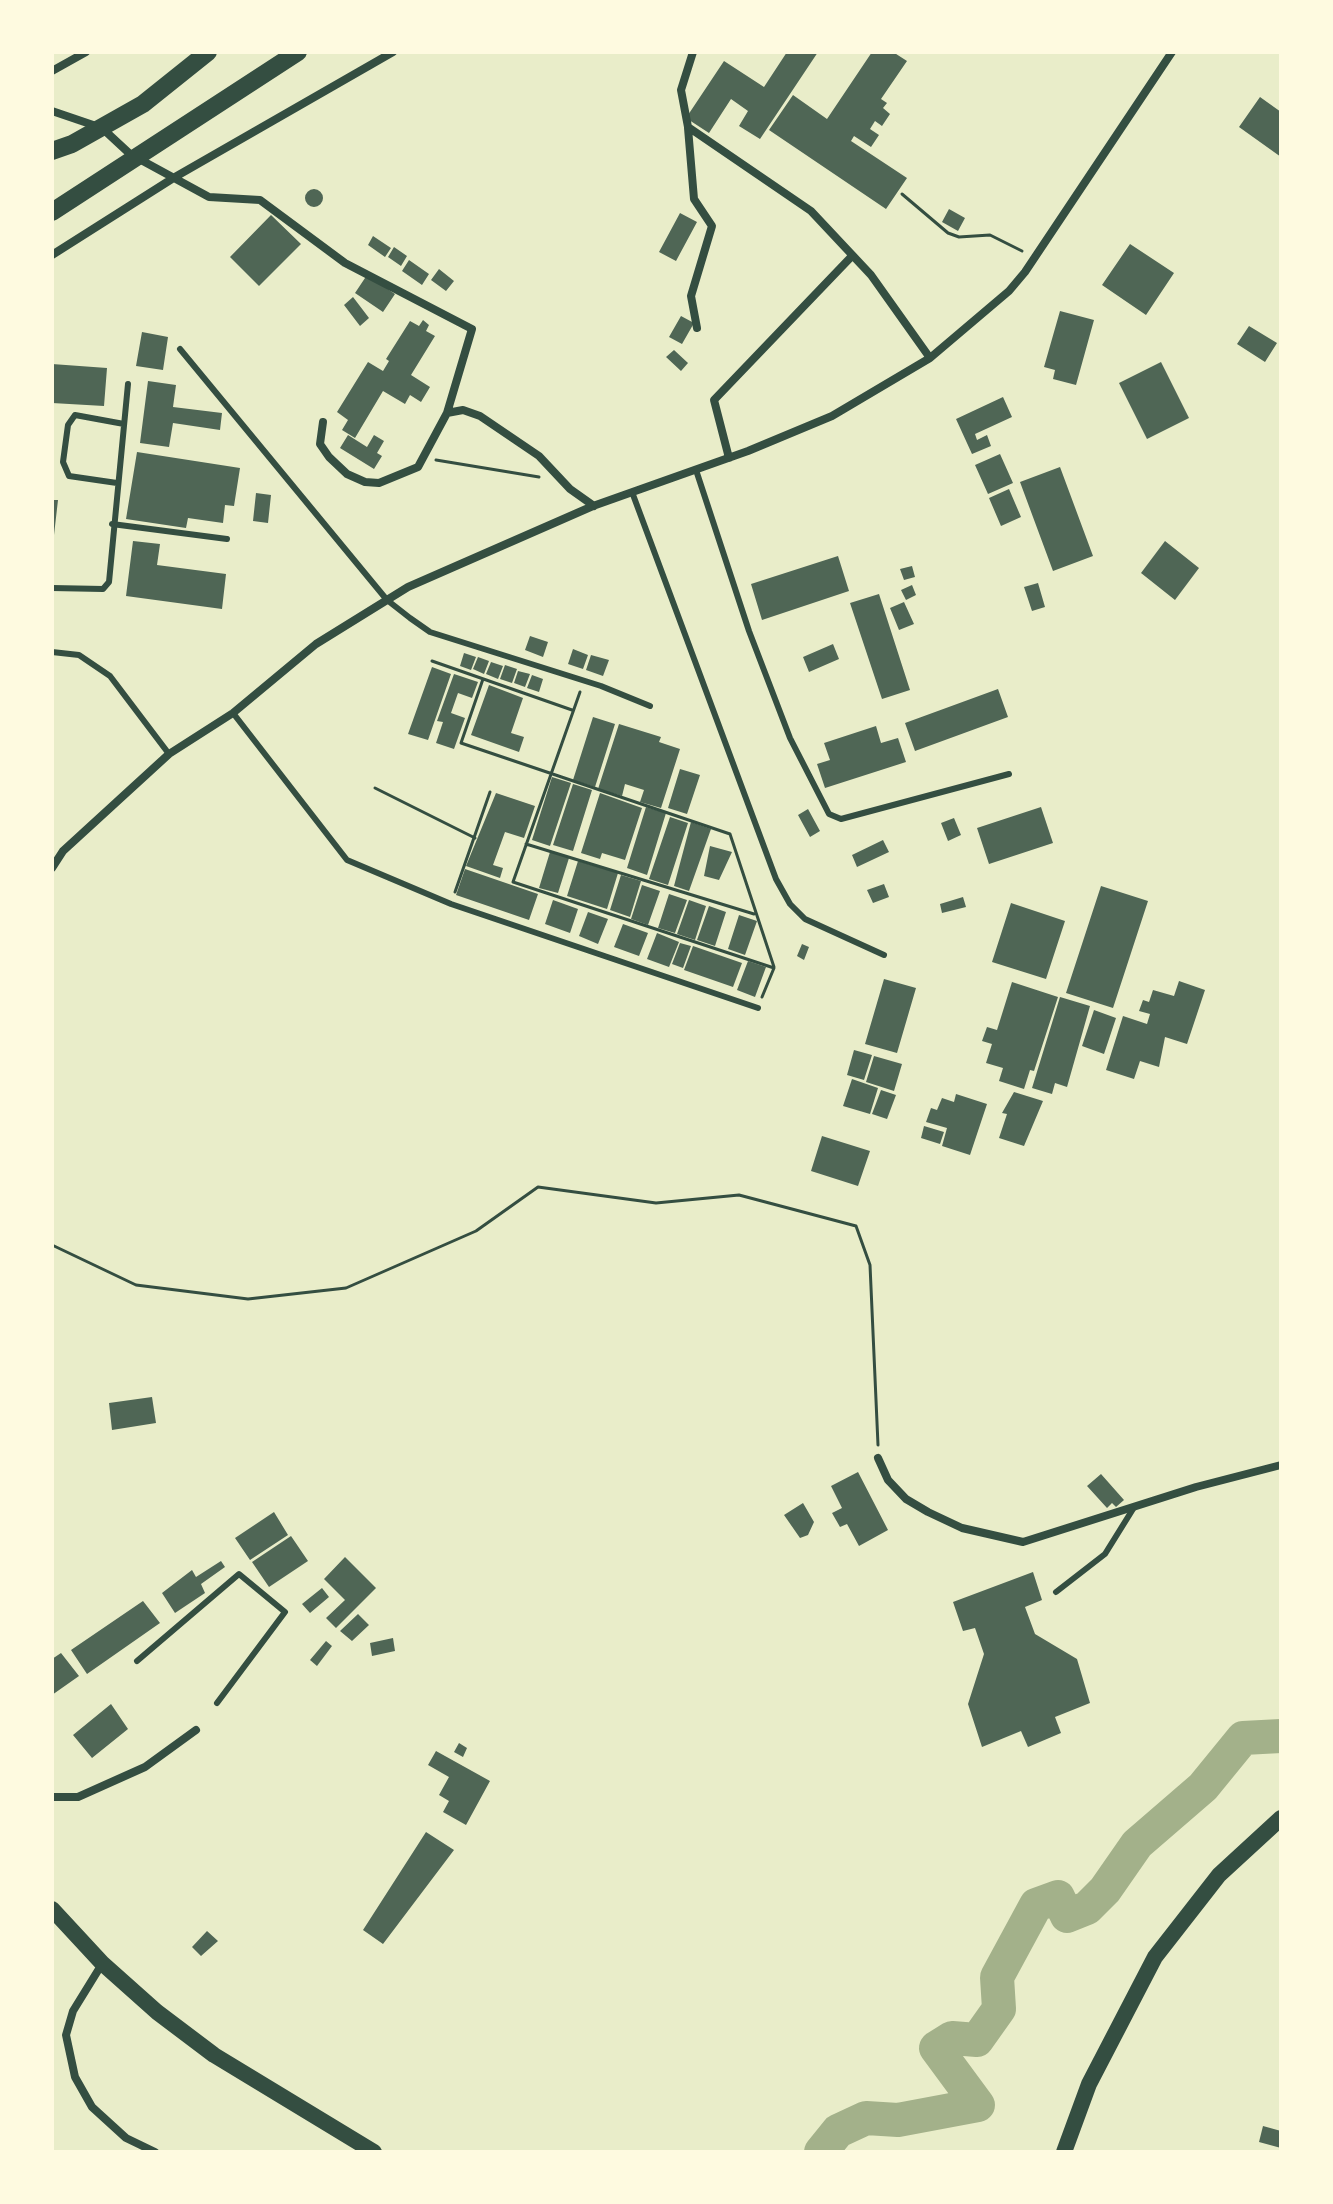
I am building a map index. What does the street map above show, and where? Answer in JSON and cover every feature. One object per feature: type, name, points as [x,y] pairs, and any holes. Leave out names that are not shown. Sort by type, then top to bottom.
[{"type":"highway","points":[[52,151],[102,128],[143,104],[208,52]]},
{"type":"highway","points":[[52,212],[298,52]]},
{"type":"main road","points":[[1064,2152],[1089,2084],[1118,2022],[1155,1957],[1219,1875],[1281,1818]]},
{"type":"main road","points":[[52,1909],[102,1963],[157,2012],[214,2055],[374,2152]]},
{"type":"street","points":[[52,71],[86,52]]},
{"type":"street","points":[[52,255],[175,177],[393,52]]},
{"type":"street","points":[[693,52],[681,90],[688,127],[694,199],[712,226],[691,296],[697,328]]},
{"type":"street","points":[[52,868],[63,851],[169,754],[233,713],[316,644],[408,587],[594,506],[729,458],[832,416],[930,358],[1009,291],[1034,259],[1172,52]]},
{"type":"street","points":[[52,111],[102,128],[136,157],[209,197],[260,200],[345,263],[472,329],[447,413],[418,467],[396,479],[365,482],[347,474],[320,444],[323,422]]},
{"type":"street","points":[[688,127],[811,211],[871,275],[930,358]]},
{"type":"street","points":[[729,458],[714,400],[852,256]]},
{"type":"street","points":[[447,413],[463,410],[512,437],[594,506]]},
{"type":"street","points":[[878,1458],[888,1480],[906,1499],[928,1512],[962,1528],[1023,1542],[1281,1465]]},
{"type":"street","points":[[52,1797],[78,1797],[145,1767],[196,1730]]},
{"type":"street","points":[[102,1963],[73,2011],[66,2035],[75,2077],[92,2107],[126,2138],[155,2152]]},
{"type":"lane","points":[[180,349],[387,600],[430,632],[650,706]]},
{"type":"lane","points":[[52,588],[103,589],[106,586],[128,384]]},
{"type":"lane","points":[[117,483],[69,476],[63,462],[68,425],[75,415],[124,424]]},
{"type":"lane","points":[[696,470],[749,631],[790,738],[829,814],[841,819],[1009,774]]},
{"type":"lane","points":[[632,492],[776,879],[790,904],[805,919],[884,955]]},
{"type":"lane","points":[[112,524],[227,539]]},
{"type":"lane","points":[[52,652],[79,655],[110,676],[169,754]]},
{"type":"lane","points":[[233,713],[347,860],[451,904],[758,1008]]},
{"type":"lane","points":[[1056,1592],[1105,1554],[1133,1509]]},
{"type":"lane","points":[[137,1661],[239,1574],[285,1612],[217,1703]]},
{"type":"path","points":[[902,194],[948,233],[959,237],[971,234],[996,237],[1034,259]]},
{"type":"path","points":[[418,467],[429,459],[541,477]]},
{"type":"path","points":[[432,661],[572,710]]},
{"type":"path","points":[[483,679],[461,743],[730,834],[745,871],[754,914],[774,968],[758,1008]]},
{"type":"path","points":[[584,682],[513,882],[774,968]]},
{"type":"path","points":[[375,788],[475,838]]},
{"type":"path","points":[[451,904],[490,792]]},
{"type":"path","points":[[526,844],[754,914]]},
{"type":"path","points":[[52,1245],[136,1285],[248,1299],[346,1288],[476,1231],[538,1187],[656,1203],[739,1195],[856,1226],[870,1265],[878,1458]]},
{"type":"building","points":[[787,52],[818,52],[760,139],[739,126],[748,111],[731,99],[709,133],[686,118],[724,61],[764,87]]},
{"type":"building","points":[[872,52],[893,52],[907,61],[881,99],[887,103],[883,108],[890,114],[882,126],[875,121],[870,129],[879,135],[871,147],[854,136],[851,141],[907,178],[886,209],[769,130],[793,95],[827,119]]},
{"type":"building","points":[[1260,97],[1281,112],[1281,157],[1239,127]]},
{"type":"building","points":[[310,189],[318,189],[323,198],[321,205],[310,207],[305,202],[305,194]]},
{"type":"building","points":[[949,209],[965,218],[958,231],[942,222]]},
{"type":"building","points":[[680,213],[697,222],[676,261],[659,252]]},
{"type":"building","points":[[271,215],[301,244],[259,286],[230,257]]},
{"type":"building","points":[[373,236],[391,248],[385,257],[368,245]]},
{"type":"building","points":[[1130,244],[1174,273],[1146,315],[1102,285]]},
{"type":"building","points":[[394,247],[407,256],[401,266],[388,257]]},
{"type":"building","points":[[409,260],[429,274],[422,285],[402,271]]},
{"type":"building","points":[[439,269],[454,281],[446,291],[431,280]]},
{"type":"building","points":[[367,275],[395,294],[383,312],[355,293]]},
{"type":"building","points":[[353,297],[369,318],[360,326],[344,305]]},
{"type":"building","points":[[1060,311],[1094,320],[1076,385],[1053,379],[1055,370],[1044,367]]},
{"type":"building","points":[[681,316],[694,323],[682,344],[669,337]]},
{"type":"building","points":[[423,320],[429,325],[426,331],[435,336],[411,375],[430,387],[421,402],[410,395],[405,404],[383,391],[355,438],[342,430],[348,420],[337,412],[368,362],[383,371],[389,361],[386,359],[410,321],[419,326]]},
{"type":"building","points":[[1249,326],[1277,343],[1265,362],[1237,344]]},
{"type":"building","points":[[142,332],[168,337],[163,370],[136,366]]},
{"type":"building","points":[[674,350],[688,363],[681,371],[666,357]]},
{"type":"building","points":[[1161,362],[1189,418],[1147,439],[1119,383]]},
{"type":"building","points":[[52,364],[107,368],[104,406],[52,403]]},
{"type":"building","points":[[148,381],[176,385],[173,407],[222,413],[220,430],[173,423],[169,447],[140,443]]},
{"type":"building","points":[[1003,397],[1012,417],[975,434],[977,440],[987,435],[991,446],[972,454],[956,419]]},
{"type":"building","points":[[348,435],[367,447],[374,435],[384,441],[377,453],[382,456],[374,469],[340,448]]},
{"type":"building","points":[[137,452],[240,468],[234,506],[225,505],[223,523],[188,518],[186,528],[126,519]]},
{"type":"building","points":[[1000,454],[1013,483],[988,494],[975,465]]},
{"type":"building","points":[[1060,467],[1093,556],[1053,571],[1020,482]]},
{"type":"building","points":[[1009,489],[1021,517],[1001,526],[989,498]]},
{"type":"building","points":[[256,493],[271,495],[268,523],[253,521]]},
{"type":"building","points":[[52,500],[58,500],[54,535],[52,534]]},
{"type":"building","points":[[133,541],[160,544],[157,565],[226,574],[222,609],[126,596]]},
{"type":"building","points":[[1165,541],[1199,568],[1175,600],[1141,573]]},
{"type":"building","points":[[838,556],[849,591],[762,620],[751,584]]},
{"type":"building","points":[[912,566],[915,577],[904,580],[900,569]]},
{"type":"building","points":[[1038,583],[1045,607],[1032,611],[1024,587]]},
{"type":"building","points":[[912,585],[916,595],[906,600],[901,590]]},
{"type":"building","points":[[879,594],[910,690],[882,699],[850,603]]},
{"type":"building","points":[[904,602],[914,624],[899,630],[890,608]]},
{"type":"building","points":[[530,636],[548,642],[543,657],[525,650]]},
{"type":"building","points":[[833,644],[839,659],[809,672],[803,657]]},
{"type":"building","points":[[573,649],[588,655],[583,669],[568,664]]},
{"type":"building","points":[[464,653],[476,657],[471,670],[460,666]]},
{"type":"building","points":[[591,655],[609,660],[603,676],[586,670]]},
{"type":"building","points":[[478,657],[489,661],[484,674],[473,669]]},
{"type":"building","points":[[491,662],[503,666],[498,679],[486,674]]},
{"type":"building","points":[[505,665],[517,669],[512,683],[500,679]]},
{"type":"building","points":[[432,667],[451,674],[428,740],[408,734]]},
{"type":"building","points":[[518,671],[530,674],[525,687],[514,683]]},
{"type":"building","points":[[454,674],[478,682],[472,698],[458,693],[451,713],[465,718],[454,749],[436,743],[443,722],[437,721]]},
{"type":"building","points":[[532,675],[543,679],[539,692],[527,688]]},
{"type":"building","points":[[489,685],[523,698],[511,733],[524,737],[519,752],[471,735]]},
{"type":"building","points":[[998,689],[1008,717],[915,751],[905,723]]},
{"type":"building","points":[[593,717],[615,724],[595,787],[573,780]]},
{"type":"building","points":[[619,724],[661,737],[659,742],[680,749],[661,808],[640,802],[644,790],[625,784],[622,796],[598,789]]},
{"type":"building","points":[[876,726],[881,743],[898,738],[906,762],[825,788],[817,764],[830,760],[824,743]]},
{"type":"building","points":[[680,769],[700,775],[687,814],[668,808]]},
{"type":"building","points":[[552,777],[571,783],[550,846],[532,840]]},
{"type":"building","points":[[573,784],[592,790],[573,851],[553,845]]},
{"type":"building","points":[[496,793],[535,806],[524,838],[505,832],[493,865],[503,868],[500,878],[466,866]]},
{"type":"building","points":[[600,793],[642,808],[625,860],[602,853],[600,859],[581,853]]},
{"type":"building","points":[[646,807],[666,813],[647,875],[627,868]]},
{"type":"building","points":[[1041,807],[1053,843],[989,864],[977,828]]},
{"type":"building","points":[[808,809],[820,831],[810,837],[798,815]]},
{"type":"building","points":[[670,817],[688,823],[668,885],[649,879]]},
{"type":"building","points":[[954,818],[961,835],[948,841],[941,823]]},
{"type":"building","points":[[691,822],[711,829],[689,891],[674,886]]},
{"type":"building","points":[[883,840],[889,852],[857,867],[852,855]]},
{"type":"building","points":[[710,846],[732,852],[719,880],[704,876]]},
{"type":"building","points":[[550,852],[569,858],[558,893],[539,888]]},
{"type":"building","points":[[578,861],[618,873],[607,909],[567,896]]},
{"type":"building","points":[[465,869],[538,894],[529,920],[456,895]]},
{"type":"building","points":[[621,875],[641,881],[630,917],[610,910]]},
{"type":"building","points":[[884,884],[889,897],[873,903],[867,890]]},
{"type":"building","points":[[642,885],[660,891],[648,925],[631,919]]},
{"type":"building","points":[[1101,886],[1148,901],[1113,1008],[1066,993]]},
{"type":"building","points":[[669,894],[687,900],[675,933],[658,928]]},
{"type":"building","points":[[963,897],[966,907],[942,913],[940,904]]},
{"type":"building","points":[[553,900],[578,909],[570,933],[545,924]]},
{"type":"building","points":[[689,900],[706,906],[695,940],[677,934]]},
{"type":"building","points":[[1011,903],[1065,921],[1046,979],[992,962]]},
{"type":"building","points":[[709,906],[726,912],[715,946],[697,940]]},
{"type":"building","points":[[588,912],[608,919],[598,944],[579,936]]},
{"type":"building","points":[[739,915],[757,921],[745,955],[728,949]]},
{"type":"building","points":[[623,924],[648,933],[639,956],[614,947]]},
{"type":"building","points":[[657,933],[679,942],[669,967],[647,959]]},
{"type":"building","points":[[680,943],[691,946],[683,968],[672,964]]},
{"type":"building","points":[[802,944],[809,947],[804,960],[797,956]]},
{"type":"building","points":[[693,946],[742,963],[733,987],[684,970]]},
{"type":"building","points":[[748,961],[766,967],[755,997],[737,990]]},
{"type":"building","points":[[884,979],[916,988],[897,1053],[865,1044]]},
{"type":"building","points":[[1179,981],[1205,990],[1187,1044],[1165,1037],[1159,1067],[1140,1061],[1134,1079],[1106,1070],[1123,1016],[1147,1024],[1150,1014],[1139,1011],[1143,1000],[1149,1002],[1153,990],[1174,996]]},
{"type":"building","points":[[1012,982],[1058,997],[1034,1071],[1030,1070],[1024,1089],[999,1081],[1003,1068],[986,1063],[992,1044],[982,1041],[987,1027],[997,1030]]},
{"type":"building","points":[[1060,997],[1090,1006],[1067,1087],[1055,1083],[1052,1094],[1032,1088]]},
{"type":"building","points":[[1094,1010],[1116,1018],[1104,1054],[1082,1046]]},
{"type":"building","points":[[854,1050],[872,1055],[864,1080],[847,1075]]},
{"type":"building","points":[[874,1056],[902,1064],[894,1091],[866,1082]]},
{"type":"building","points":[[852,1079],[878,1088],[870,1114],[843,1106]]},
{"type":"building","points":[[881,1090],[896,1095],[887,1119],[872,1114]]},
{"type":"building","points":[[1014,1092],[1043,1101],[1024,1146],[999,1138],[1007,1114],[1002,1113]]},
{"type":"building","points":[[956,1094],[987,1104],[970,1155],[942,1146],[947,1128],[926,1122],[931,1108],[937,1110],[942,1098],[954,1102]]},
{"type":"building","points":[[924,1126],[944,1132],[940,1144],[921,1138]]},
{"type":"building","points":[[822,1136],[870,1151],[858,1186],[811,1171]]},
{"type":"building","points":[[152,1397],[156,1423],[112,1430],[109,1403]]},
{"type":"building","points":[[858,1472],[888,1530],[859,1546],[847,1524],[840,1527],[832,1513],[842,1508],[831,1486]]},
{"type":"building","points":[[1101,1474],[1124,1500],[1116,1507],[1112,1503],[1107,1508],[1087,1486]]},
{"type":"building","points":[[803,1503],[814,1522],[808,1535],[800,1538],[784,1515]]},
{"type":"building","points":[[274,1512],[288,1535],[250,1560],[235,1538]]},
{"type":"building","points":[[291,1536],[308,1561],[269,1587],[252,1562]]},
{"type":"building","points":[[345,1557],[376,1588],[336,1628],[326,1618],[345,1600],[324,1579]]},
{"type":"building","points":[[221,1561],[225,1567],[201,1584],[205,1593],[175,1613],[162,1593],[192,1570],[196,1577]]},
{"type":"building","points":[[1033,1572],[1042,1600],[1025,1607],[1035,1634],[1077,1659],[1090,1703],[1055,1717],[1061,1733],[1028,1747],[1021,1731],[982,1747],[968,1704],[984,1654],[975,1628],[963,1631],[953,1602]]},
{"type":"building","points":[[322,1588],[329,1597],[310,1613],[302,1604]]},
{"type":"building","points":[[143,1601],[160,1623],[87,1674],[71,1650]]},
{"type":"building","points":[[358,1614],[369,1625],[352,1641],[340,1631]]},
{"type":"building","points":[[393,1638],[395,1651],[372,1656],[370,1643]]},
{"type":"building","points":[[326,1641],[332,1646],[317,1666],[310,1660]]},
{"type":"building","points":[[61,1653],[79,1676],[52,1695],[52,1659]]},
{"type":"building","points":[[111,1704],[128,1729],[92,1758],[73,1735]]},
{"type":"building","points":[[459,1743],[467,1748],[463,1757],[454,1752]]},
{"type":"building","points":[[436,1751],[490,1781],[466,1825],[443,1812],[449,1801],[439,1795],[449,1777],[428,1765]]},
{"type":"building","points":[[426,1832],[454,1850],[383,1944],[363,1930]]},
{"type":"building","points":[[207,1931],[218,1941],[201,1956],[192,1947]]},
{"type":"building","points":[[1263,2126],[1281,2131],[1281,2148],[1259,2142]]},
{"type":"waterway","points":[[821,2152],[838,2131],[866,2118],[898,2120],[978,2105],[936,2048],[952,2038],[977,2040],[999,2009],[997,1977],[1036,1905],[1058,1897],[1067,1916],[1087,1908],[1105,1890],[1137,1844],[1203,1787],[1243,1738],[1281,1736]]}]
